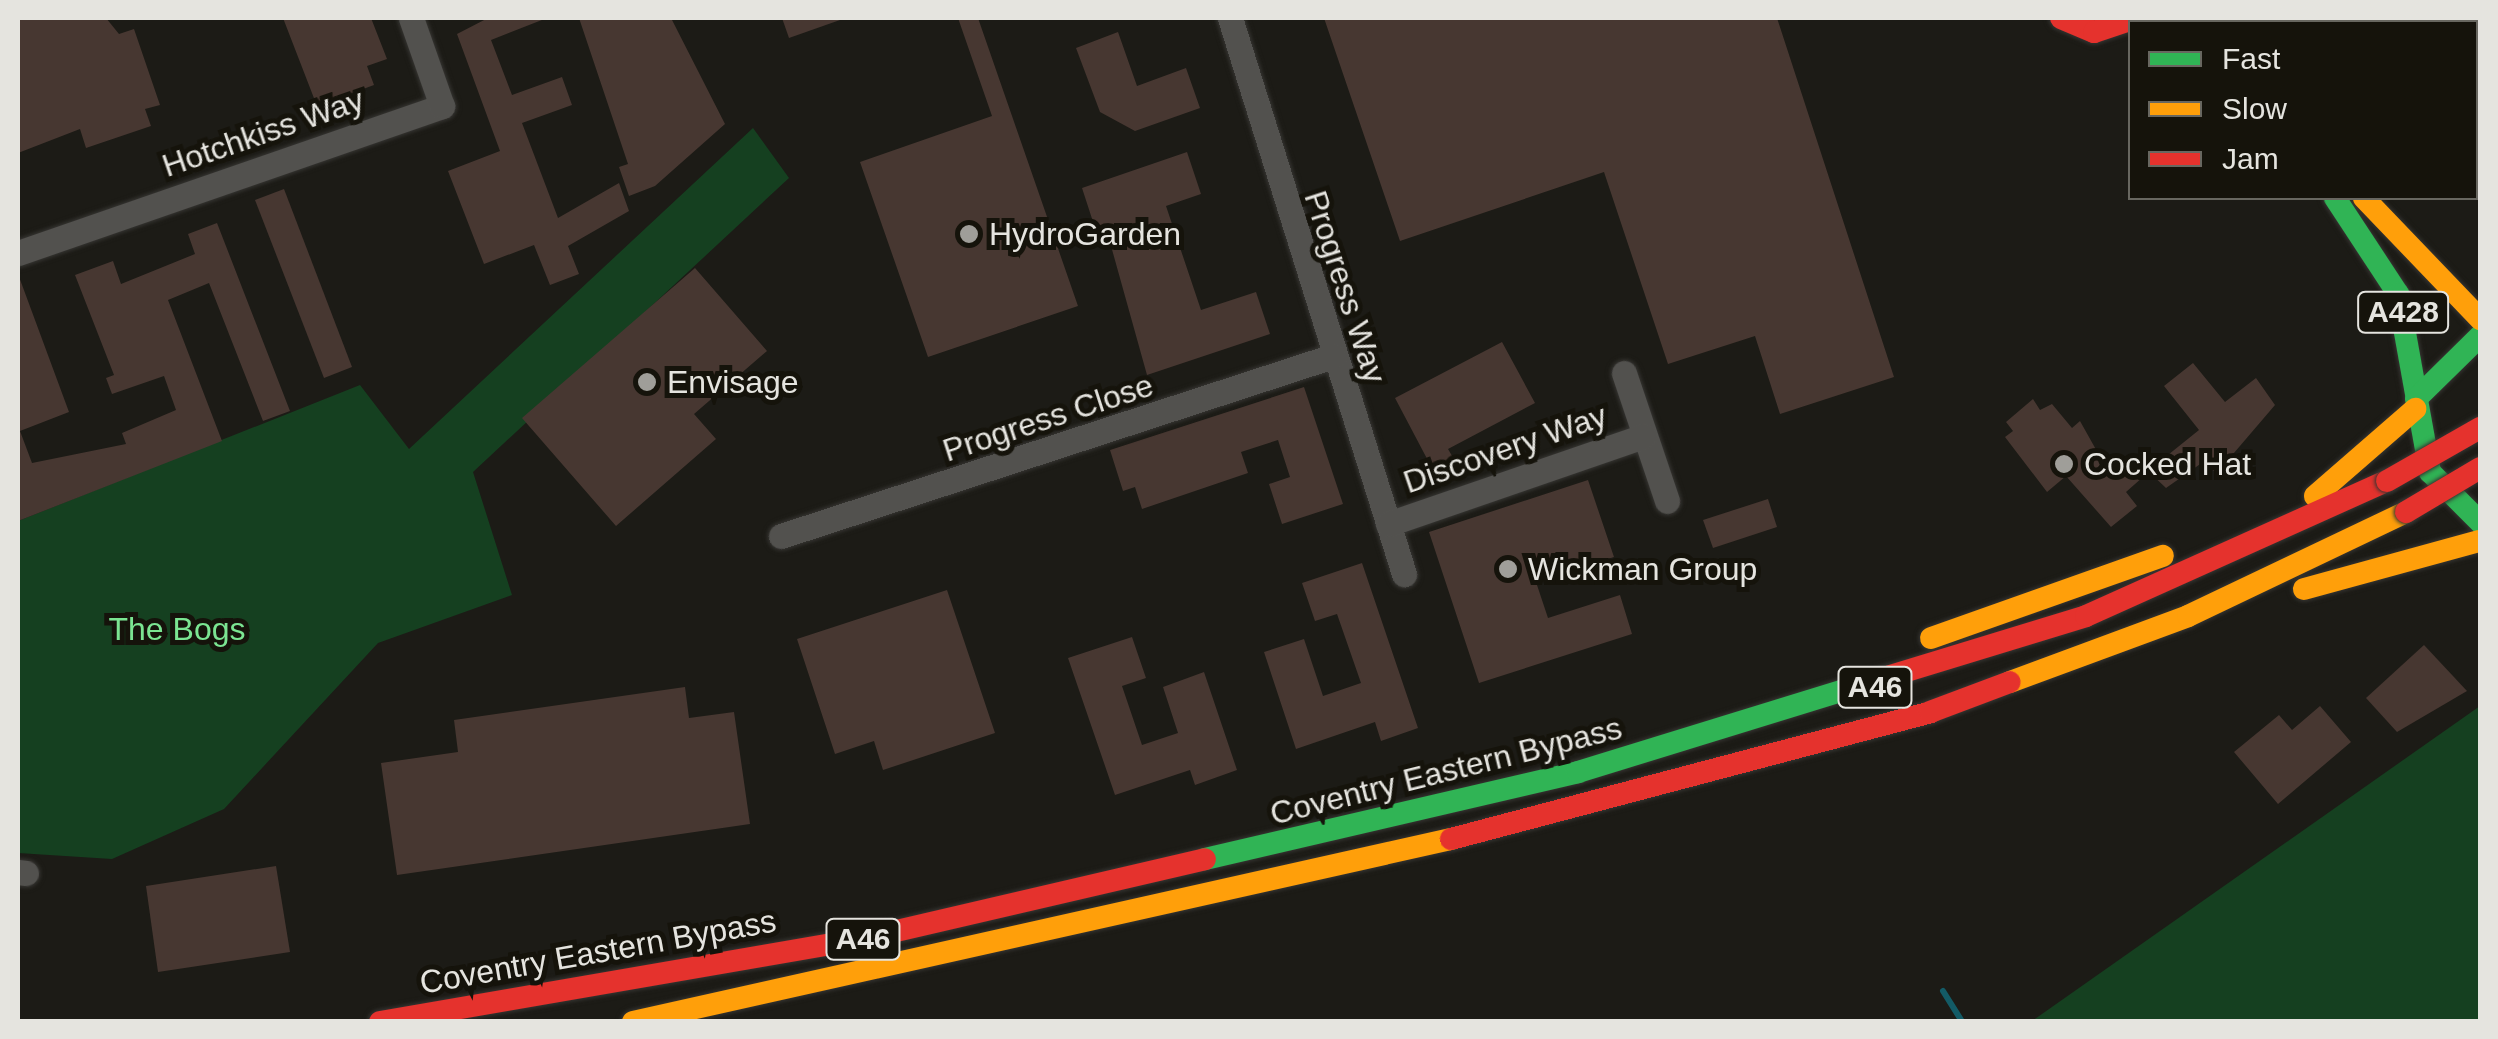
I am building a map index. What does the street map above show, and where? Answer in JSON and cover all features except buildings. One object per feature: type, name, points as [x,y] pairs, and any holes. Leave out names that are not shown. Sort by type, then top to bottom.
[{"type":"main road","points":[[2062,18],[2084,30],[2127,27]]},
{"type":"main road","name":"A428","points":[[2337,200],[2398,294],[2416,404]]},
{"type":"main road","name":"A428","points":[[2366,200],[2480,319]]},
{"type":"main road","points":[[1342,834],[1500,772],[1710,718],[2232,534],[2318,495],[2416,404],[2480,336]]},
{"type":"main road","points":[[2416,404],[2430,472],[2480,522]]},
{"type":"main road","name":"Coventry Eastern Bypass","points":[[380,1022],[862,939],[1342,834],[1739,728],[2086,616],[2388,481],[2480,428]]},
{"type":"main road","name":"A46","points":[[633,1022],[1022,944],[1419,849],[1930,712],[2188,616],[2406,512],[2480,468]]},
{"type":"main road","points":[[1419,849],[1604,821],[1935,728],[2332,578],[2480,542]]},
{"type":"street","name":"Hotchkiss Way","points":[[18,254],[442,106],[411,18]]},
{"type":"street","name":"Progress Way","points":[[1230,18],[1404,574]]},
{"type":"street","name":"Progress Close","points":[[781,536],[1333,356]]},
{"type":"street","name":"Discovery Way","points":[[1624,373],[1667,501]]},
{"type":"street","name":"Discovery Way","points":[[1388,524],[1644,436]]},
{"type":"green space","name":"The Bogs","points":[[753,128],[789,178],[473,472],[512,595],[378,643],[224,809],[112,859],[18,853],[18,521],[360,385],[409,449]]},
{"type":"green space","points":[[2480,706],[2480,1021],[2032,1021]]},
{"type":"waterway","points":[[1943,991],[1962,1022]]},
{"type":"traffic: fast","points":[[2336,200],[2398,294],[2430,472],[2480,522]]},
{"type":"traffic: fast","points":[[2416,399],[2480,336]]},
{"type":"traffic: fast","points":[[1205,859],[1578,772],[1864,684]]},
{"type":"traffic: slow","points":[[2366,200],[2480,319]]},
{"type":"traffic: slow","points":[[2315,496],[2415,409]]},
{"type":"traffic: slow","points":[[2010,682],[2188,616],[2406,512]]},
{"type":"traffic: slow","points":[[2304,589],[2480,541]]},
{"type":"traffic: slow","points":[[1931,638],[2163,556]]},
{"type":"traffic: slow","points":[[633,1022],[1451,839]]},
{"type":"traffic: jam","points":[[2061,18],[2094,32],[2128,21]]},
{"type":"traffic: jam","points":[[2130,20],[2136,18]]},
{"type":"traffic: jam","points":[[2387,481],[2480,428]]},
{"type":"traffic: jam","points":[[2406,512],[2480,468]]},
{"type":"traffic: jam","points":[[1864,684],[2086,616],[2387,481]]},
{"type":"traffic: jam","points":[[1451,839],[1930,712],[2010,682]]},
{"type":"traffic: jam","points":[[380,1022],[862,939],[1205,859]]},
{"type":"place","name":"HydroGarden","points":[[969,234]]},
{"type":"place","name":"Envisage","points":[[647,382]]},
{"type":"place","name":"Cocked Hat","points":[[2064,464]]},
{"type":"place","name":"Wickman Group","points":[[1508,569]]}]
